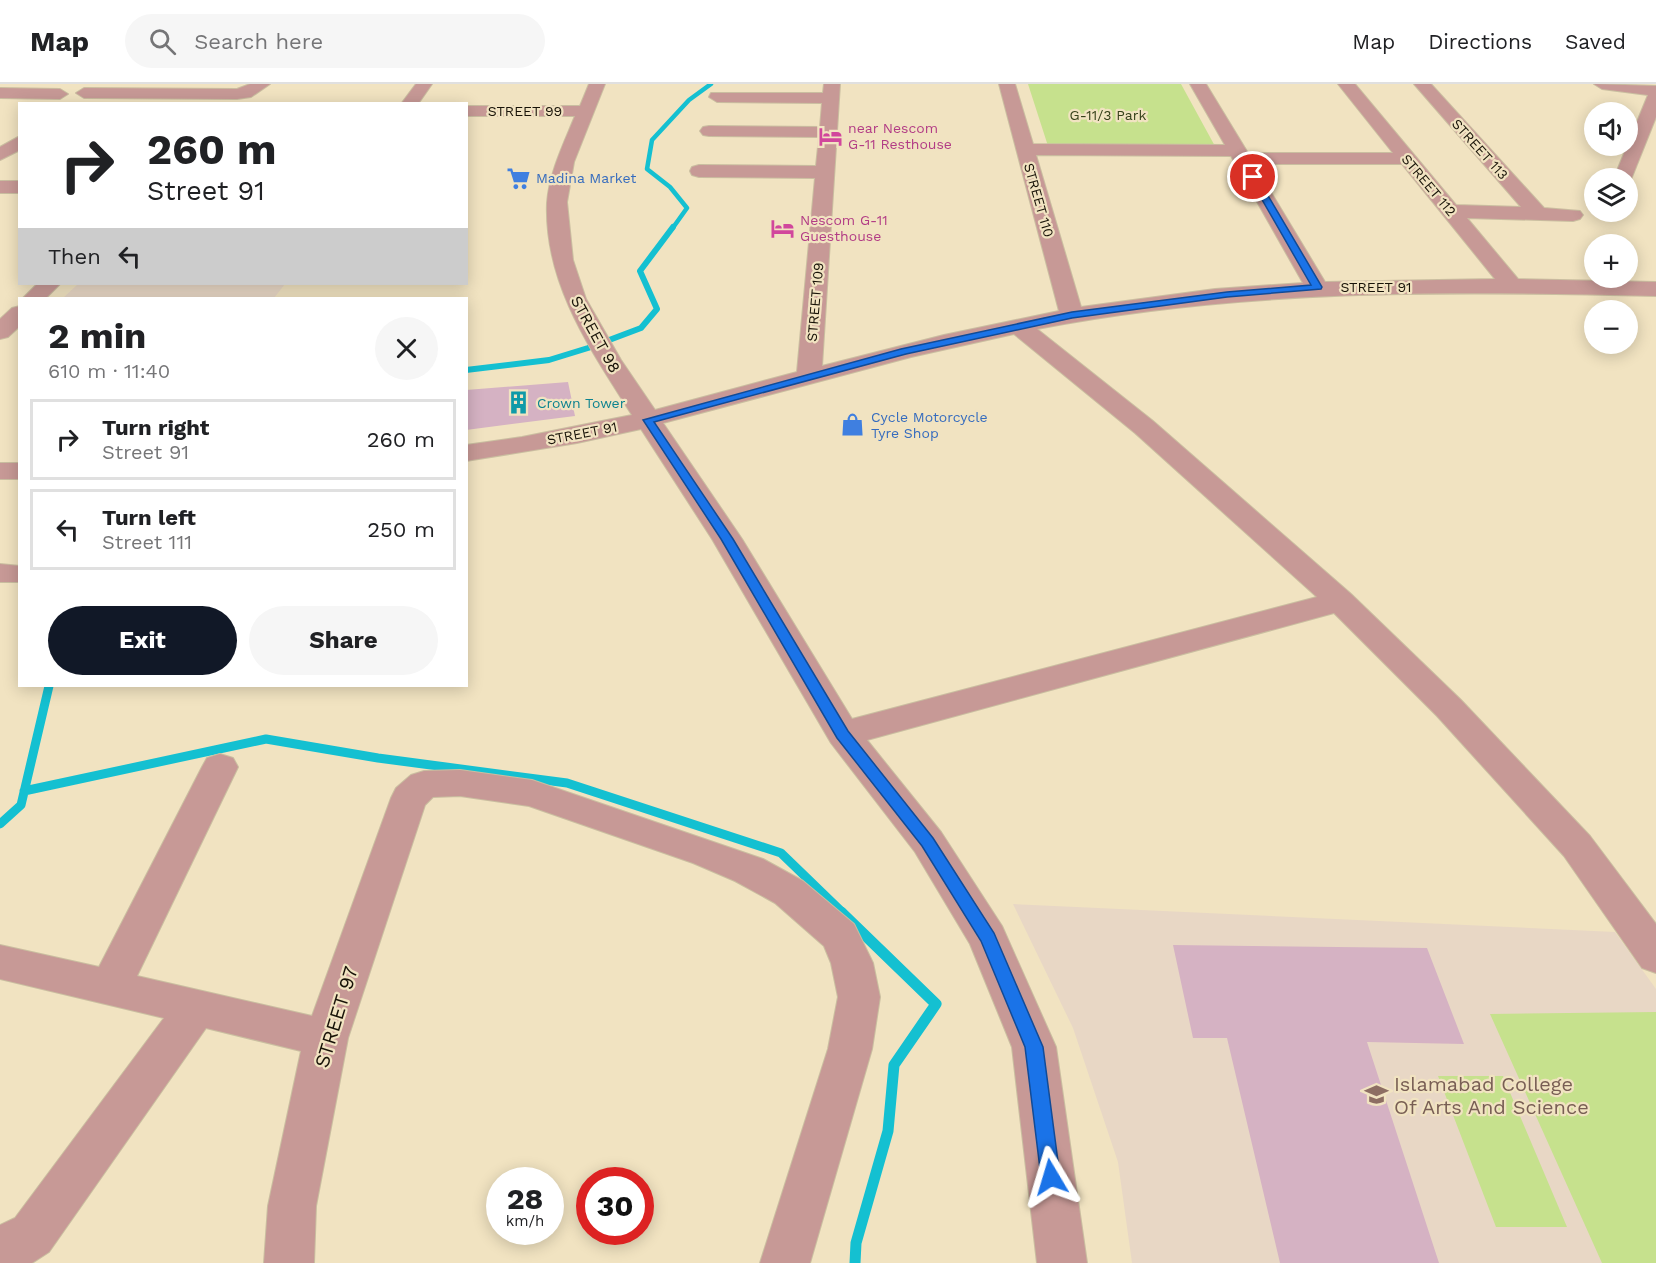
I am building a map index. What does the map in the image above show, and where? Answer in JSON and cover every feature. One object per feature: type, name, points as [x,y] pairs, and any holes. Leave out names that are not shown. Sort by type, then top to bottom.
[{"type":"street","points":[[0,93],[65,99],[90,89],[180,89],[241,94],[262,84]]},
{"type":"street","points":[[255,102],[282,84]]},
{"type":"street","points":[[410,102],[424,84]]},
{"type":"street","name":"STREET 98","points":[[597,84],[565,162],[557,202],[562,261],[575,299],[603,349],[727,539],[843,734],[928,842],[988,938],[1034,1047],[1062,1263]]},
{"type":"street","name":"STREET 110","points":[[1007,84],[1072,315]]},
{"type":"street","points":[[1198,84],[1317,287]]},
{"type":"street","name":"STREET 112","points":[[1346,84],[1513,287]]},
{"type":"street","name":"STREET 113","points":[[1422,84],[1538,214]]},
{"type":"street","points":[[1602,84],[1656,93],[1627,168]]},
{"type":"street","points":[[717,97],[832,91]]},
{"type":"street","name":"STREET 109","points":[[809,377],[832,91]]},
{"type":"street","name":"STREET 99","points":[[468,111],[584,111]]},
{"type":"street","points":[[709,130],[829,132]]},
{"type":"street","points":[[6,153],[18,143]]},
{"type":"street","points":[[1025,149],[1407,158]]},
{"type":"street","points":[[699,171],[825,172]]},
{"type":"street","points":[[0,187],[18,187]]},
{"type":"street","points":[[1450,211],[1573,215]]},
{"type":"street","points":[[35,297],[48,285]]},
{"type":"street","name":"STREET 91","points":[[468,453],[648,420],[905,351],[1072,315],[1238,293],[1317,287],[1656,289]]},
{"type":"street","points":[[0,332],[18,315]]},
{"type":"street","points":[[1019,326],[1144,427],[1340,601],[1449,708],[1577,846],[1656,956]]},
{"type":"street","points":[[0,471],[18,471]]},
{"type":"street","points":[[843,734],[1340,601]]},
{"type":"street","points":[[111,986],[220,767]]},
{"type":"street","name":"STREET 97","points":[[289,1263],[292,1206],[326,1038],[409,798],[424,784],[460,783],[532,793],[749,870],[789,892],[840,936],[852,963],[859,997],[850,1049],[785,1263]]},
{"type":"street","points":[[0,962],[111,986],[196,1009],[326,1038]]},
{"type":"street","points":[[0,1250],[12,1247],[32,1235],[196,1009]]},
{"type":"shaded area","points":[[77,285],[284,285],[275,297],[64,297]]},
{"type":"shaded area","name":"Islamabad College Of Arts And Science","points":[[1013,904],[1615,932],[1656,989],[1656,1263],[1132,1263],[1118,1162],[1073,1028]]},
{"type":"green space","name":"G-11/3 Park","points":[[1028,84],[1181,84],[1216,148],[1048,146]]},
{"type":"green space","points":[[1656,1012],[1656,1263],[1602,1263],[1490,1014]]},
{"type":"green space","points":[[1438,1076],[1503,1076],[1567,1227],[1496,1227]]},
{"type":"building","name":"Crown Tower","points":[[568,382],[575,416],[468,430],[468,390]]},
{"type":"building","name":"Islamabad College Of Arts And Science","points":[[1173,945],[1427,948],[1464,1044],[1367,1042],[1439,1263],[1280,1263],[1227,1038],[1193,1038]]},
{"type":"waterway","points":[[672,229],[687,208],[670,187],[647,169],[652,140],[689,100],[711,84]]},
{"type":"waterway","points":[[468,370],[549,360],[641,328],[657,309],[640,271],[673,227]]},
{"type":"waterway","points":[[24,791],[49,687]]},
{"type":"waterway","points":[[24,791],[266,739],[378,758],[567,783],[781,853],[843,913]]},
{"type":"waterway","points":[[0,824],[21,805],[24,791]]},
{"type":"waterway","points":[[841,912],[936,1004],[894,1065],[888,1131],[856,1243],[855,1263]]},
{"type":"place","name":"near Nescom G-11 Resthouse","points":[[830,136]]},
{"type":"place","name":"Madina Market","points":[[518,178]]},
{"type":"place","name":"Nescom G-11 Guesthouse","points":[[782,228]]},
{"type":"place","name":"Crown Tower","points":[[519,403]]},
{"type":"place","name":"Cycle Motorcycle Tyre Shop","points":[[853,425]]},
{"type":"place","name":"Islamabad College Of Arts And Science","points":[[1376,1095]]},
{"type":"route","points":[[1051,1177],[1034,1047],[988,938],[928,842],[843,734],[727,539],[648,420],[905,351],[1072,315],[1227,294],[1317,287],[1253,177]]}]
